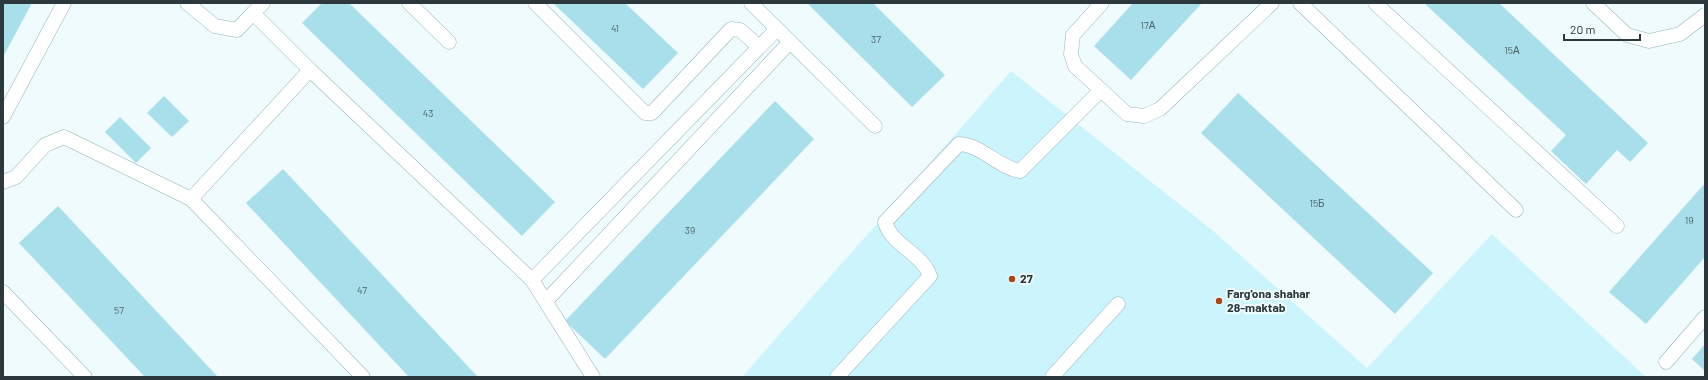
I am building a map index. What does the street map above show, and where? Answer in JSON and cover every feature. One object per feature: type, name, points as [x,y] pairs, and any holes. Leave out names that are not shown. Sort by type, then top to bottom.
[{"type":"lane","points":[[3,116],[64,3]]},
{"type":"lane","points":[[187,3],[215,26],[237,30],[263,3]]},
{"type":"lane","points":[[409,3],[450,42]]},
{"type":"lane","points":[[535,3],[645,113],[652,113],[731,29],[740,30],[759,47]]},
{"type":"lane","points":[[751,3],[875,126]]},
{"type":"lane","points":[[1102,3],[1073,35],[1071,54],[1075,66],[1127,114],[1144,116],[1160,109],[1272,3]]},
{"type":"lane","points":[[1300,3],[1516,210]]},
{"type":"lane","points":[[1375,3],[1617,226]]},
{"type":"lane","points":[[1593,3],[1627,35],[1649,41],[1680,34],[1705,15]]},
{"type":"lane","points":[[253,13],[310,70],[532,280],[593,377]]},
{"type":"lane","points":[[532,280],[777,29]]},
{"type":"lane","points":[[546,301],[790,42]]},
{"type":"lane","points":[[192,199],[310,70]]},
{"type":"lane","points":[[837,377],[930,276],[926,267],[887,230],[885,222],[959,144],[970,145],[1010,169],[1020,171],[1101,90]]},
{"type":"lane","points":[[3,182],[16,177],[45,145],[64,137],[192,199],[363,377]]},
{"type":"lane","points":[[3,292],[85,377]]},
{"type":"lane","points":[[1052,377],[1118,304]]},
{"type":"lane","points":[[1666,362],[1705,317]]},
{"type":"shaded area","points":[[1011,71],[1212,230],[1367,368],[1492,234],[1646,377],[742,377]]},
{"type":"building","points":[[3,3],[32,3],[3,57]]},
{"type":"building","points":[[322,3],[349,3],[555,202],[522,236],[302,23]]},
{"type":"building","points":[[553,3],[625,3],[678,53],[643,89]]},
{"type":"building","points":[[807,3],[873,3],[945,75],[912,107]]},
{"type":"building","points":[[1133,3],[1202,3],[1131,80],[1094,46]]},
{"type":"building","points":[[1424,3],[1499,3],[1648,143],[1630,162],[1617,150],[1586,184],[1551,151],[1566,135]]},
{"type":"building","points":[[1238,93],[1433,273],[1395,314],[1201,133]]},
{"type":"building","points":[[164,96],[189,121],[172,137],[147,113]]},
{"type":"building","points":[[775,101],[814,139],[605,359],[565,321]]},
{"type":"building","points":[[120,117],[151,148],[136,163],[105,132]]},
{"type":"building","points":[[283,169],[478,377],[409,377],[246,203]]},
{"type":"building","points":[[1705,183],[1705,257],[1646,324],[1609,292]]},
{"type":"building","points":[[58,206],[218,377],[145,377],[19,243]]},
{"type":"building","points":[[1705,344],[1705,371],[1692,359]]},
{"type":"place","name":"27","points":[[1012,279]]},
{"type":"place","name":"Farg'ona shahar 28-maktab","points":[[1219,301]]}]
